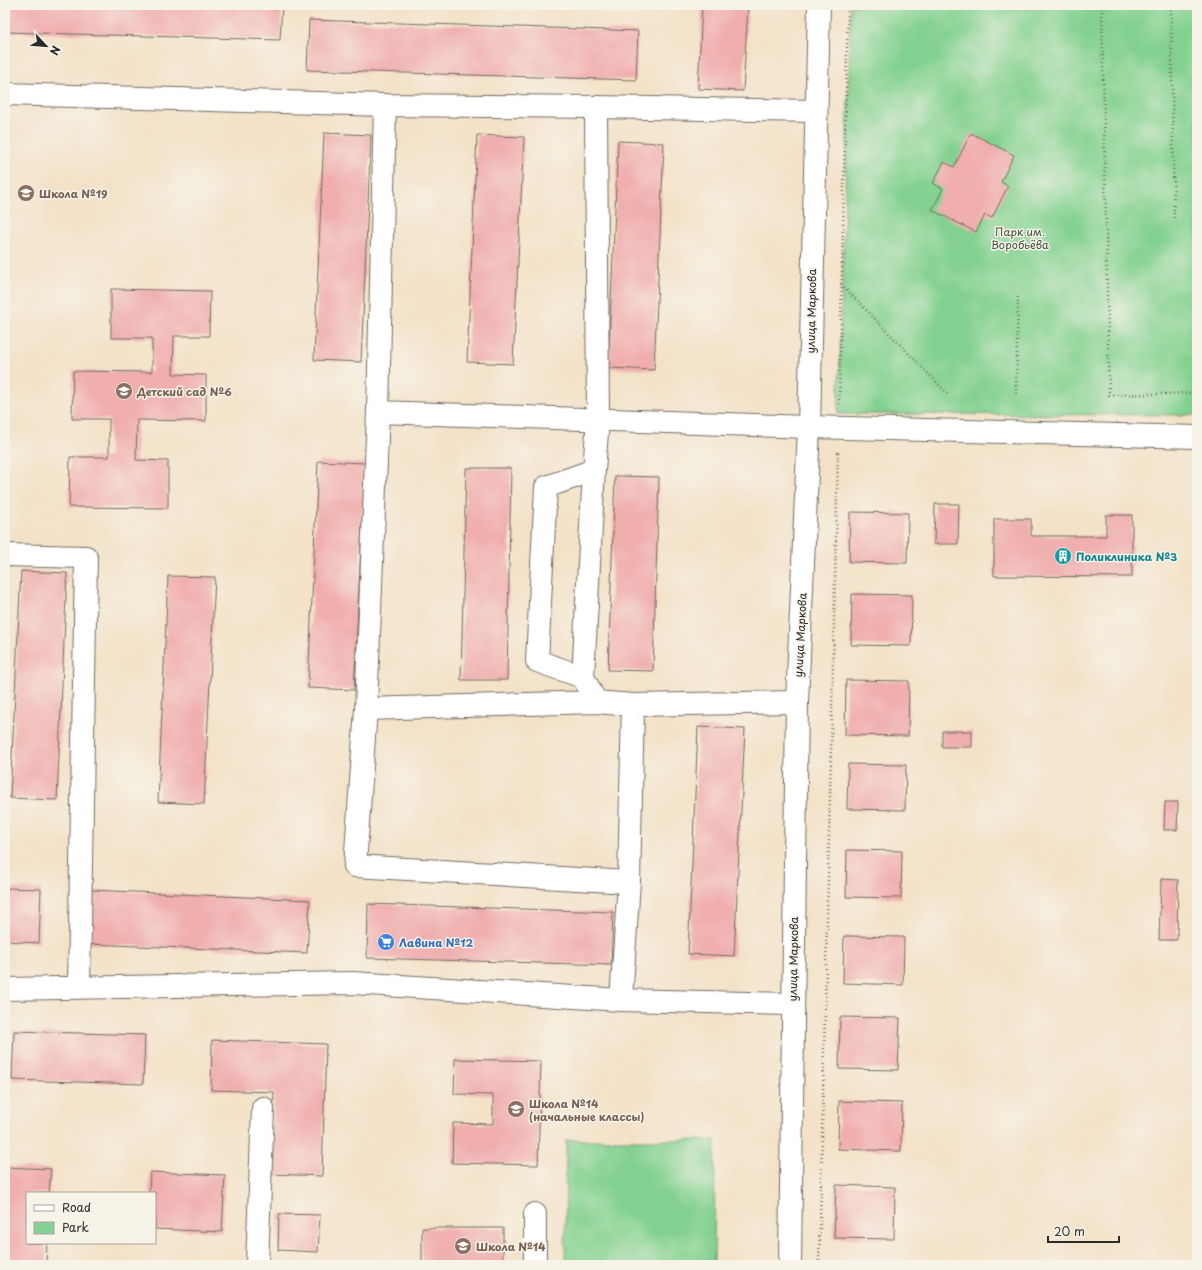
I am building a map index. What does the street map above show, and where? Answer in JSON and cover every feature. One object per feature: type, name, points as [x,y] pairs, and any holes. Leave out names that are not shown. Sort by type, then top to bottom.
[{"type":"main road","name":"улица Маркова","points":[[790,1265],[792,1004],[797,702],[809,427],[819,5]]},
{"type":"main road","points":[[5,94],[385,105],[816,111]]},
{"type":"main road","points":[[385,105],[378,412],[366,709],[355,866],[629,882]]},
{"type":"main road","points":[[596,107],[598,420],[583,677],[596,702]]},
{"type":"main road","points":[[378,412],[839,428],[1197,437]]},
{"type":"main road","points":[[583,677],[537,661],[546,487],[594,470]]},
{"type":"main road","points":[[5,555],[86,557],[79,988]]},
{"type":"main road","points":[[366,709],[596,702],[633,706],[797,702]]},
{"type":"main road","points":[[621,1000],[629,882],[633,706]]},
{"type":"main road","points":[[5,989],[353,983],[621,1000],[792,1004]]},
{"type":"main road","points":[[257,1265],[263,1108]]},
{"type":"main road","points":[[535,1265],[536,1214]]},
{"type":"path","points":[[818,1265],[848,5]]},
{"type":"path","points":[[1093,5],[1102,7],[1115,5]]},
{"type":"path","points":[[1171,5],[1174,221]]},
{"type":"path","points":[[1102,7],[1109,395],[1197,393]]},
{"type":"path","points":[[841,284],[948,394]]},
{"type":"path","points":[[1016,394],[1018,294]]},
{"type":"green space","name":"Парк им. Воробьёва","points":[[851,5],[1197,5],[1197,415],[838,414]]},
{"type":"green space","points":[[566,1140],[715,1140],[714,1265],[565,1265]]},
{"type":"building","points":[[5,5],[282,5],[280,40],[5,32]]},
{"type":"building","points":[[702,5],[748,5],[743,91],[698,89]]},
{"type":"building","points":[[309,20],[638,31],[636,80],[307,70]]},
{"type":"building","points":[[324,133],[371,135],[361,362],[314,360]]},
{"type":"building","points":[[971,133],[1014,155],[1001,182],[1008,186],[992,218],[985,215],[976,232],[932,210],[943,189],[933,183],[944,162],[954,167]]},
{"type":"building","points":[[477,135],[524,137],[513,364],[467,362]]},
{"type":"building","points":[[618,141],[664,143],[654,370],[608,368]]},
{"type":"building","points":[[111,289],[210,291],[209,336],[174,336],[173,374],[206,375],[206,421],[137,420],[136,460],[168,461],[168,508],[69,507],[70,457],[109,457],[109,419],[72,419],[73,371],[152,372],[152,338],[111,338]]},
{"type":"building","points":[[318,461],[365,463],[354,690],[308,688]]},
{"type":"building","points":[[466,468],[511,468],[507,680],[461,680]]},
{"type":"building","points":[[615,476],[659,477],[653,671],[608,670]]},
{"type":"building","points":[[935,504],[959,504],[958,544],[934,544]]},
{"type":"building","points":[[850,512],[908,513],[907,563],[849,562]]},
{"type":"building","name":"Поликлиника №3","points":[[1106,515],[1132,515],[1132,577],[994,576],[994,519],[1031,519],[1031,536],[1106,536]]},
{"type":"building","points":[[21,571],[67,573],[57,800],[10,798]]},
{"type":"building","points":[[168,576],[215,577],[204,804],[158,802]]},
{"type":"building","points":[[852,594],[912,595],[911,646],[851,645]]},
{"type":"building","points":[[846,680],[909,681],[908,736],[845,735]]},
{"type":"building","points":[[698,727],[745,729],[734,956],[688,954]]},
{"type":"building","points":[[942,731],[972,731],[972,747],[942,747]]},
{"type":"building","points":[[848,764],[906,765],[905,810],[847,809]]},
{"type":"building","points":[[1165,802],[1178,802],[1177,830],[1164,830]]},
{"type":"building","points":[[847,850],[902,851],[901,898],[846,897]]},
{"type":"building","points":[[1161,879],[1178,880],[1177,940],[1159,940]]},
{"type":"building","points":[[5,888],[41,889],[39,943],[5,941]]},
{"type":"building","points":[[91,890],[310,900],[307,953],[89,944]]},
{"type":"building","points":[[368,904],[613,912],[611,965],[367,958]]},
{"type":"building","points":[[844,936],[904,937],[903,985],[843,983]]},
{"type":"building","points":[[840,1017],[900,1018],[898,1070],[839,1069]]},
{"type":"building","points":[[14,1031],[145,1035],[143,1084],[12,1080]]},
{"type":"building","points":[[212,1040],[326,1044],[322,1176],[271,1174],[274,1092],[211,1090]]},
{"type":"building","name":"Школа №14 (начальные классы)","points":[[455,1059],[541,1061],[538,1165],[452,1163],[453,1123],[493,1124],[493,1095],[454,1094]]},
{"type":"building","points":[[839,1101],[902,1103],[901,1151],[838,1149]]},
{"type":"building","points":[[5,1167],[51,1169],[49,1192],[26,1192],[26,1244],[47,1244],[46,1265],[5,1265]]},
{"type":"building","points":[[150,1172],[225,1175],[222,1232],[156,1229],[156,1192],[149,1192]]},
{"type":"building","points":[[836,1185],[895,1187],[894,1239],[834,1238]]},
{"type":"building","points":[[279,1214],[320,1215],[318,1252],[278,1250]]},
{"type":"building","name":"Школа №14","points":[[422,1228],[503,1228],[503,1265],[422,1265]]},
{"type":"place","name":"Школа №19","points":[[26,193]]},
{"type":"place","name":"Детский сад №6","points":[[124,391]]},
{"type":"place","name":"Поликлиника №3","points":[[1063,556]]},
{"type":"place","name":"Лавина №12","points":[[386,942]]},
{"type":"place","name":"Школа №14 (начальные классы)","points":[[516,1109]]},
{"type":"place","name":"Школа №14","points":[[463,1246]]}]
